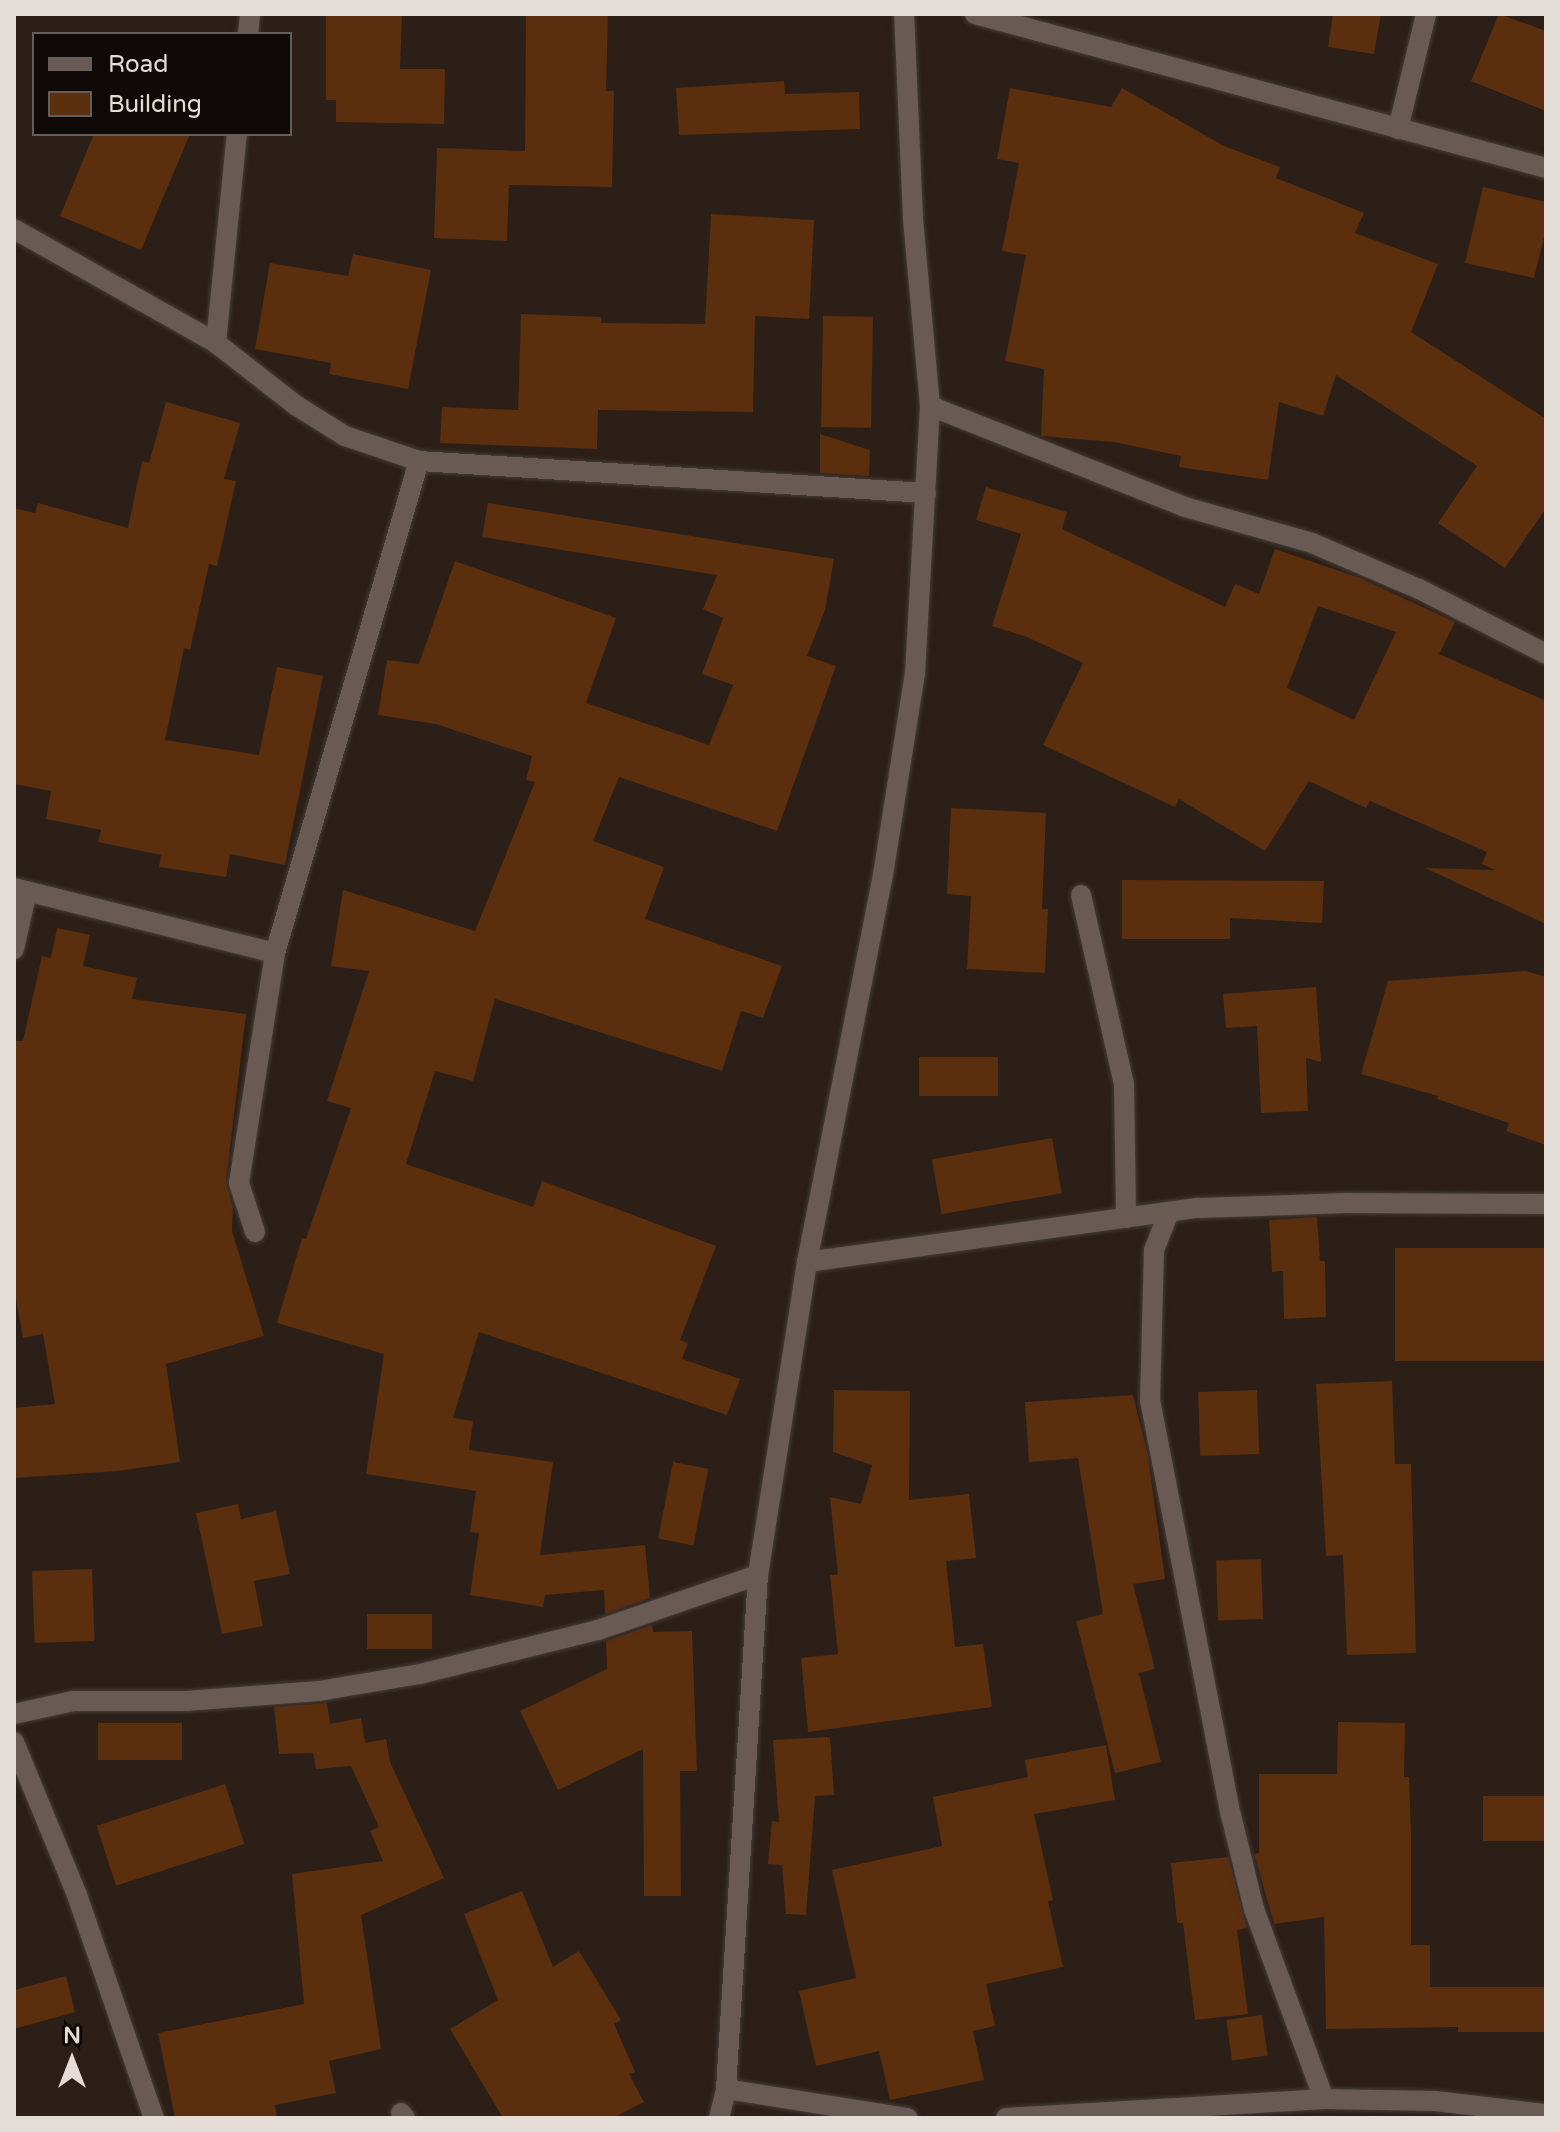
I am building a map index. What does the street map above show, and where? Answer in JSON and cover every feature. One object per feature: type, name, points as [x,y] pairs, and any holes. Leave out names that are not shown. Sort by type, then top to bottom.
[{"type":"street","points":[[719,2118],[726,2089],[758,1575],[807,1262],[883,875],[913,689],[930,406],[913,218],[904,14]]},
{"type":"street","points":[[975,14],[1546,168]]},
{"type":"street","points":[[1398,129],[1426,14]]},
{"type":"street","points":[[216,343],[237,136]]},
{"type":"street","points":[[14,229],[216,343],[297,406],[345,436],[419,461],[926,493]]},
{"type":"street","points":[[930,406],[1185,507],[1312,543],[1419,589],[1546,654]]},
{"type":"street","points":[[255,1232],[239,1183],[275,953],[419,461]]},
{"type":"street","points":[[14,949],[20,890],[275,953]]},
{"type":"street","points":[[1081,895],[1124,1084],[1126,1218]]},
{"type":"street","points":[[807,1262],[1169,1212],[1346,1203],[1546,1204]]},
{"type":"street","points":[[1169,1212],[1154,1250],[1150,1400],[1231,1815],[1254,1909],[1324,2099]]},
{"type":"street","points":[[14,1714],[73,1701],[230,1698],[319,1691],[420,1674],[598,1630],[758,1575]]},
{"type":"street","points":[[14,1742],[77,1895],[154,2118]]},
{"type":"street","points":[[726,2089],[908,2118]]},
{"type":"street","points":[[1006,2118],[1324,2099],[1435,2101],[1546,2114]]},
{"type":"building","points":[[326,14],[402,14],[400,69],[445,69],[444,124],[336,122],[336,100],[326,100]]},
{"type":"building","points":[[526,14],[608,14],[606,91],[614,91],[612,187],[509,185],[507,241],[434,238],[437,148],[525,151]]},
{"type":"building","points":[[1333,14],[1381,14],[1374,54],[1328,47]]},
{"type":"building","points":[[1499,14],[1546,31],[1546,111],[1471,81]]},
{"type":"building","points":[[784,81],[785,94],[859,92],[860,129],[679,135],[676,88]]},
{"type":"building","points":[[1010,88],[1111,107],[1122,88],[1224,146],[1280,167],[1276,178],[1364,213],[1355,233],[1438,264],[1411,332],[1546,419],[1546,508],[1505,568],[1438,523],[1477,466],[1336,375],[1323,416],[1279,402],[1268,480],[1179,467],[1181,456],[1114,442],[1041,436],[1044,369],[1005,361],[1026,255],[1002,251],[1019,163],[997,159]]},
{"type":"building","points":[[93,136],[189,136],[141,250],[60,216]]},
{"type":"building","points":[[1483,187],[1546,202],[1546,229],[1534,278],[1465,263]]},
{"type":"building","points":[[711,214],[814,220],[809,319],[755,316],[753,412],[598,410],[597,449],[440,443],[442,407],[518,410],[521,314],[601,317],[601,323],[705,324]]},
{"type":"building","points":[[353,254],[431,270],[408,389],[329,374],[331,363],[255,349],[270,263],[348,276]]},
{"type":"building","points":[[823,316],[873,317],[871,428],[821,427]]},
{"type":"building","points":[[166,402],[240,423],[224,479],[236,481],[217,566],[209,564],[190,650],[184,648],[165,740],[259,755],[277,667],[323,676],[285,865],[230,854],[226,877],[159,867],[161,855],[98,842],[101,830],[46,819],[51,791],[14,784],[14,508],[35,513],[38,503],[128,528],[142,461],[149,463]]},
{"type":"building","points":[[820,434],[870,450],[869,476],[820,473]]},
{"type":"building","points":[[986,487],[1067,512],[1062,529],[1225,607],[1235,584],[1259,594],[1275,549],[1360,578],[1455,622],[1439,654],[1546,701],[1546,924],[1425,868],[1495,870],[1482,864],[1487,852],[1370,801],[1366,808],[1309,781],[1265,851],[1179,799],[1175,807],[1043,745],[1083,663],[1027,637],[992,626],[1021,534],[976,520]],"holes":[[[1318,606],[1396,632],[1354,720],[1287,688]]]},
{"type":"building","points":[[488,503],[834,559],[825,610],[807,656],[836,666],[777,831],[619,777],[593,841],[664,867],[645,919],[782,966],[763,1018],[741,1011],[722,1071],[495,999],[473,1081],[435,1071],[406,1164],[533,1207],[542,1181],[716,1246],[680,1340],[688,1343],[682,1359],[740,1379],[727,1415],[479,1332],[453,1418],[473,1421],[469,1450],[553,1462],[540,1555],[645,1545],[650,1598],[605,1614],[604,1590],[545,1595],[543,1607],[470,1595],[479,1533],[470,1532],[476,1491],[366,1474],[384,1354],[277,1323],[302,1238],[306,1239],[351,1108],[327,1101],[369,971],[331,966],[343,890],[475,931],[535,782],[526,780],[532,756],[436,724],[378,715],[387,660],[419,664],[455,561],[616,618],[586,703],[709,745],[733,685],[702,674],[723,618],[703,609],[717,575],[482,537]]},
{"type":"building","points":[[951,808],[1046,813],[1042,909],[1048,909],[1045,973],[967,969],[971,896],[947,894]]},
{"type":"building","points":[[1122,880],[1324,881],[1322,923],[1230,918],[1230,939],[1122,939]]},
{"type":"building","points":[[57,928],[90,935],[83,966],[137,978],[132,999],[246,1014],[226,1182],[233,1207],[232,1231],[264,1336],[166,1364],[180,1462],[118,1471],[14,1478],[14,1408],[55,1404],[43,1334],[23,1338],[14,1288],[14,1041],[23,1041],[42,956],[51,958]]},
{"type":"building","points":[[1526,971],[1546,977],[1546,1145],[1506,1131],[1509,1123],[1437,1099],[1438,1096],[1361,1074],[1388,981]]},
{"type":"building","points":[[1316,987],[1321,1062],[1306,1058],[1308,1111],[1261,1113],[1257,1026],[1226,1028],[1223,994]]},
{"type":"building","points":[[919,1057],[998,1057],[998,1096],[919,1096]]},
{"type":"building","points":[[1052,1138],[1062,1193],[942,1214],[932,1159]]},
{"type":"building","points":[[1317,1217],[1320,1261],[1325,1261],[1326,1317],[1284,1319],[1283,1271],[1272,1272],[1269,1220]]},
{"type":"building","points":[[1395,1248],[1546,1248],[1546,1361],[1395,1361]]},
{"type":"building","points":[[1392,1381],[1395,1464],[1411,1464],[1416,1653],[1347,1655],[1343,1555],[1326,1556],[1316,1384]]},
{"type":"building","points":[[834,1390],[910,1391],[909,1500],[969,1494],[976,1558],[946,1561],[955,1647],[983,1644],[992,1707],[808,1732],[801,1658],[838,1654],[830,1575],[838,1575],[830,1497],[861,1504],[872,1465],[833,1452]]},
{"type":"building","points":[[1257,1390],[1259,1454],[1200,1456],[1198,1392]]},
{"type":"building","points":[[1133,1395],[1148,1456],[1165,1579],[1133,1584],[1155,1669],[1139,1673],[1161,1762],[1115,1773],[1076,1621],[1103,1614],[1078,1458],[1029,1462],[1025,1402]]},
{"type":"building","points":[[673,1462],[708,1469],[693,1545],[658,1539]]},
{"type":"building","points":[[238,1504],[241,1519],[276,1511],[290,1574],[254,1581],[263,1626],[222,1634],[196,1513]]},
{"type":"building","points":[[1261,1559],[1263,1619],[1218,1621],[1216,1561]]},
{"type":"building","points":[[92,1569],[95,1641],[35,1643],[32,1571]]},
{"type":"building","points":[[367,1614],[432,1614],[432,1649],[367,1649]]},
{"type":"building","points":[[652,1625],[653,1632],[692,1631],[697,1771],[680,1771],[681,1896],[644,1896],[643,1749],[558,1790],[520,1711],[607,1669],[606,1641]]},
{"type":"building","points":[[327,1703],[330,1724],[361,1718],[365,1743],[386,1739],[390,1762],[444,1878],[361,1915],[381,2049],[329,2061],[336,2093],[275,2105],[277,2118],[175,2118],[158,2033],[304,2004],[292,1874],[383,1861],[370,1831],[379,1827],[351,1766],[316,1769],[313,1753],[279,1754],[274,1707]]},
{"type":"building","points":[[1338,1722],[1405,1723],[1404,1777],[1409,1777],[1411,1834],[1411,1945],[1430,1945],[1430,1987],[1546,1987],[1546,2032],[1458,2032],[1458,2027],[1326,2029],[1324,1917],[1274,1924],[1254,1854],[1259,1853],[1259,1774],[1337,1774]]},
{"type":"building","points":[[98,1723],[182,1723],[182,1760],[98,1760]]},
{"type":"building","points":[[830,1737],[834,1795],[815,1796],[806,1915],[786,1914],[782,1865],[768,1864],[772,1821],[779,1822],[773,1740]]},
{"type":"building","points":[[1106,1745],[1115,1800],[1034,1814],[1053,1900],[1048,1901],[1063,1967],[986,1984],[995,2026],[973,2031],[984,2080],[890,2100],[879,2051],[816,2066],[799,1991],[856,1978],[832,1870],[942,1846],[933,1797],[1028,1777],[1025,1760]]},
{"type":"building","points":[[225,1784],[244,1844],[116,1886],[97,1826]]},
{"type":"building","points":[[1483,1796],[1546,1796],[1546,1841],[1483,1841]]},
{"type":"building","points":[[1228,1857],[1247,1928],[1237,1930],[1248,2014],[1195,2020],[1183,1923],[1177,1923],[1171,1863]]},
{"type":"building","points":[[522,1891],[553,1967],[579,1951],[621,2020],[614,2024],[635,2072],[629,2074],[644,2102],[613,2118],[503,2118],[450,2029],[498,2000],[464,1914]]},
{"type":"building","points":[[66,1976],[75,2012],[14,2029],[14,1990]]},
{"type":"building","points":[[1262,2015],[1268,2056],[1232,2061],[1226,2020]]}]
